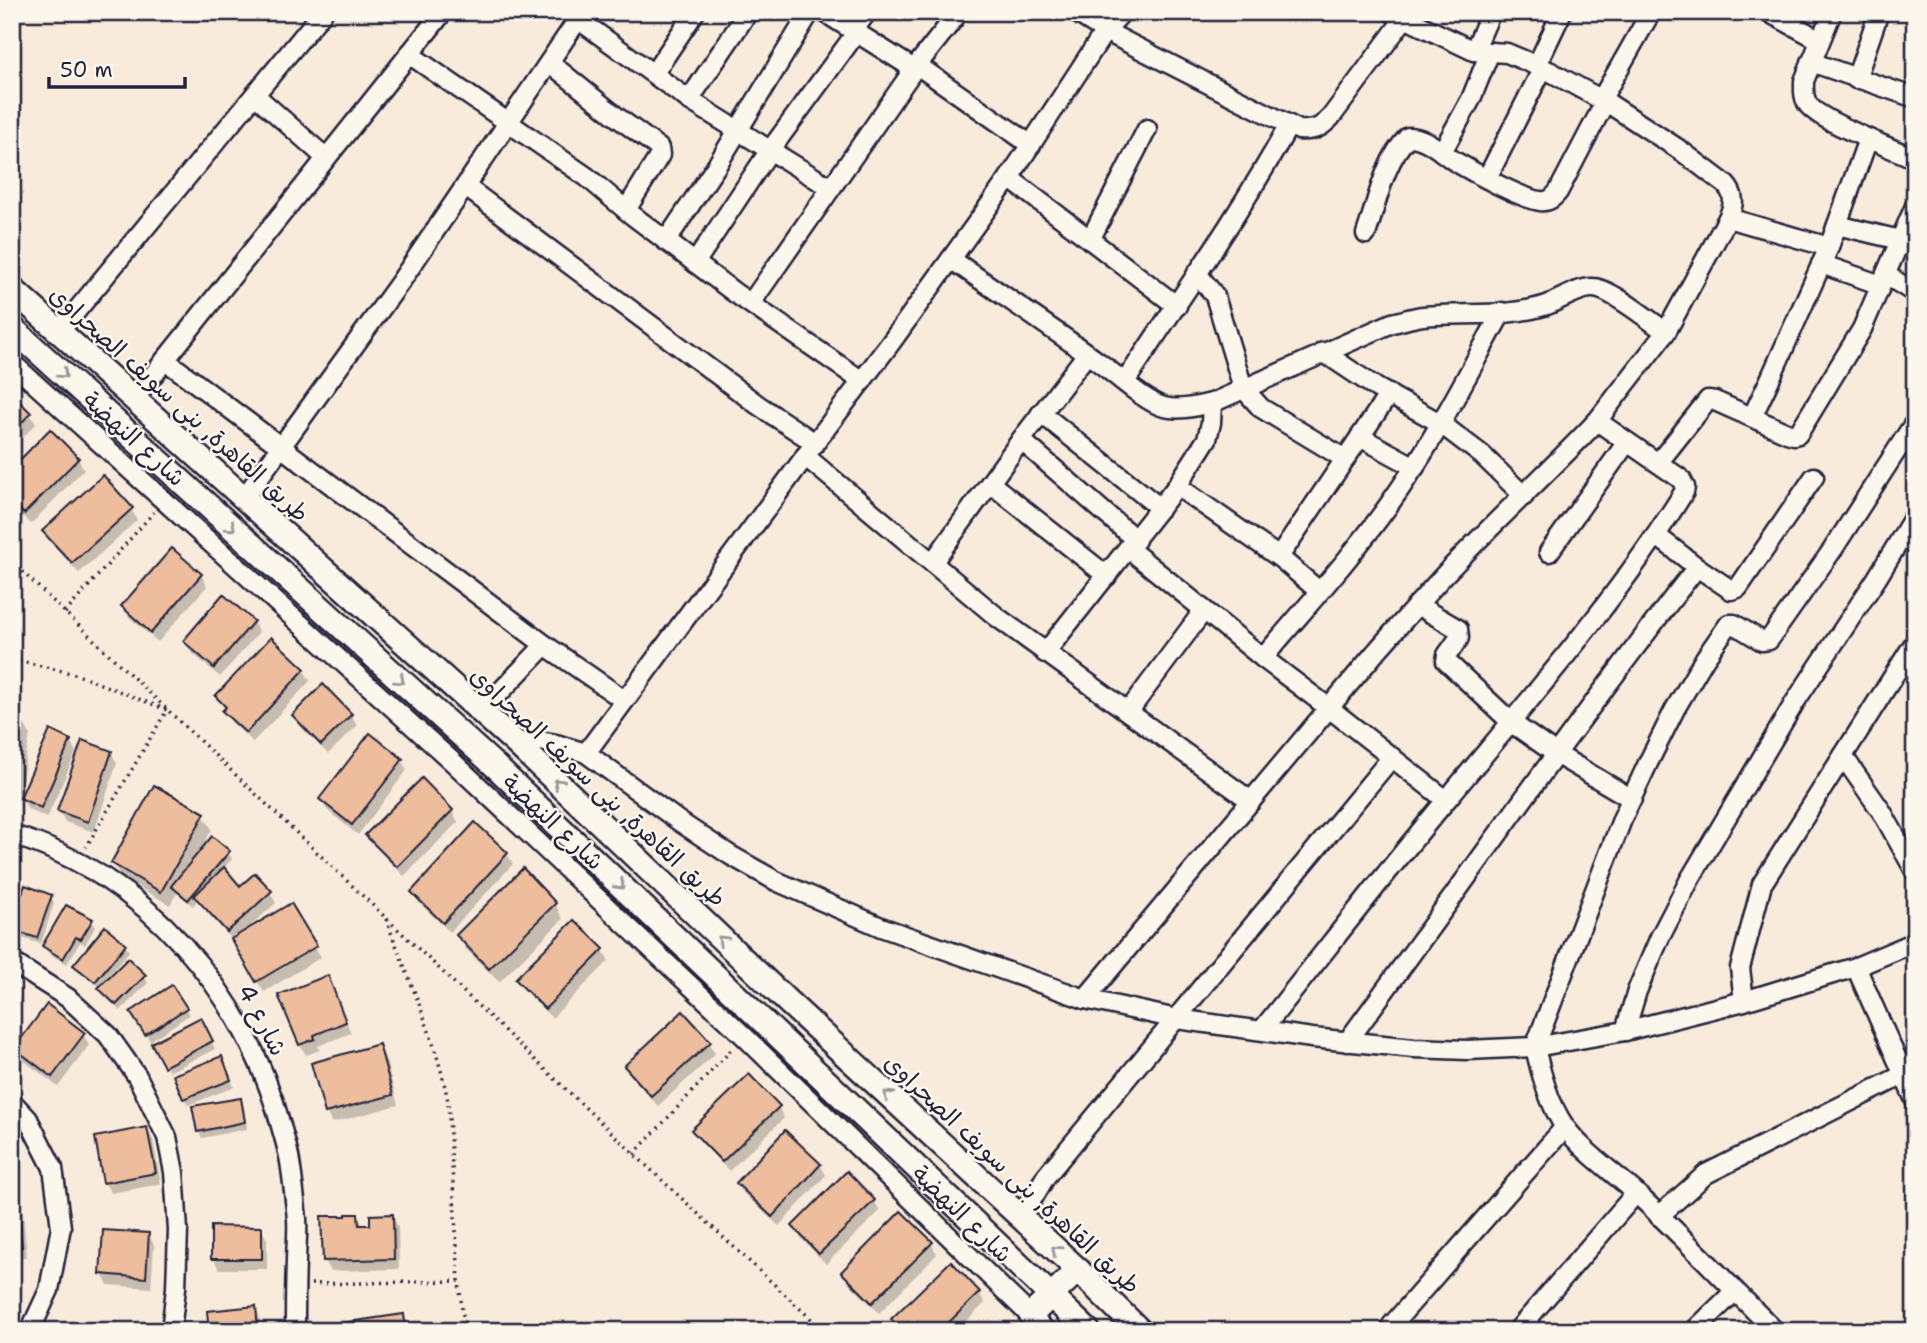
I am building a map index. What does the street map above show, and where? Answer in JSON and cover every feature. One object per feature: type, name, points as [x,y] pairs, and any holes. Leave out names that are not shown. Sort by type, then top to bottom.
[{"type":"main road","name":"طريق القاهرة, بنى سويف الصحراوى","points":[[12,289],[516,743],[1140,1331]]},
{"type":"main road","points":[[12,328],[493,764],[1088,1331]]},
{"type":"main road","points":[[1039,1323],[1051,1296],[1078,1270]]},
{"type":"street","points":[[59,332],[323,12]]},
{"type":"street","points":[[134,399],[443,12]]},
{"type":"street","points":[[654,73],[695,12]]},
{"type":"street","points":[[689,100],[748,12]]},
{"type":"street","points":[[666,241],[810,12]]},
{"type":"street","points":[[824,12],[916,67],[1031,145]]},
{"type":"street","points":[[695,263],[769,151],[867,12]]},
{"type":"street","points":[[751,303],[916,67],[959,12]]},
{"type":"street","points":[[1075,12],[1105,31],[1289,125],[1308,131],[1316,130],[1325,124],[1398,15],[1482,51],[1507,53],[1540,67],[1603,101],[1680,150],[1725,184],[1731,189],[1734,201],[1728,218],[1666,332],[1597,421],[1417,605],[1086,999]]},
{"type":"street","points":[[586,753],[951,259],[1009,178],[1105,31],[1122,12]]},
{"type":"street","points":[[1428,30],[1434,12]]},
{"type":"street","points":[[1442,152],[1471,99],[1491,12]]},
{"type":"street","points":[[1487,178],[1540,67],[1562,12]]},
{"type":"street","points":[[1366,234],[1387,173],[1406,139],[1414,137],[1528,198],[1540,201],[1553,199],[1651,12]]},
{"type":"street","points":[[1768,12],[1820,40]]},
{"type":"street","points":[[1832,12],[1804,81],[1803,93],[1807,104],[1816,112],[1868,139],[1915,159]]},
{"type":"street","points":[[1856,79],[1879,12]]},
{"type":"street","points":[[244,498],[371,323],[581,16],[689,100],[831,188]]},
{"type":"street","points":[[409,54],[587,177],[695,263],[862,381]]},
{"type":"street","points":[[1811,62],[1915,98]]},
{"type":"street","points":[[550,63],[659,148],[660,155],[626,210]]},
{"type":"street","points":[[255,95],[326,158]]},
{"type":"street","points":[[1125,382],[1262,174],[1289,125]]},
{"type":"street","points":[[1090,240],[1147,129]]},
{"type":"street","points":[[1752,417],[1829,247],[1868,139]]},
{"type":"street","points":[[1009,178],[1177,306]]},
{"type":"street","points":[[466,187],[758,405],[997,617],[1251,801]]},
{"type":"street","points":[[1658,463],[1708,400],[1716,401],[1787,433],[1798,433],[1862,330],[1907,233],[1915,206]]},
{"type":"street","points":[[1728,218],[1829,247]]},
{"type":"street","points":[[1837,225],[1907,233]]},
{"type":"street","points":[[951,259],[1162,407],[1195,407],[1212,403],[1392,323],[1421,316],[1527,310],[1547,305],[1584,288],[1609,293],[1666,332]]},
{"type":"street","points":[[1821,264],[1883,280],[1915,293]]},
{"type":"street","points":[[1198,273],[1215,296],[1243,388],[1261,408],[1345,459]]},
{"type":"street","points":[[1263,658],[1363,539],[1415,467],[1502,313]]},
{"type":"street","points":[[1324,352],[1440,423],[1482,455],[1524,496]]},
{"type":"street","points":[[933,562],[1087,354]]},
{"type":"street","points":[[165,360],[545,645],[624,700]]},
{"type":"street","name":"شارع النهضة","points":[[12,363],[454,763],[744,1036],[1039,1323]]},
{"type":"street","points":[[1279,557],[1389,394]]},
{"type":"street","points":[[1045,653],[1177,486],[1208,439],[1212,403]]},
{"type":"street","points":[[1041,413],[1160,508]]},
{"type":"street","points":[[1262,1030],[1580,637],[1657,536],[1684,492],[1681,479],[1597,421]]},
{"type":"street","points":[[1775,1331],[1565,1126],[1546,1088],[1535,1047],[1632,799],[1675,709],[1727,625],[1734,624],[1762,641],[1769,640],[1833,549],[1915,422]]},
{"type":"street","points":[[1360,437],[1415,467]]},
{"type":"street","points":[[1021,440],[1204,610],[1446,800]]},
{"type":"street","points":[[1549,552],[1627,442]]},
{"type":"street","points":[[1657,536],[1731,590],[1738,588],[1814,477]]},
{"type":"street","points":[[990,482],[1107,576]]},
{"type":"street","points":[[1177,486],[1279,557],[1319,591]]},
{"type":"street","points":[[1625,1031],[1637,991],[1660,937],[1690,879],[1796,702],[1915,515]]},
{"type":"street","points":[[1347,1042],[1578,722],[1697,567]]},
{"type":"street","points":[[1417,605],[1458,629],[1460,638],[1447,655],[1446,661],[1512,723],[1556,754],[1632,799]]},
{"type":"street","points":[[1128,712],[1204,610]]},
{"type":"street","points":[[1744,1001],[1740,968],[1762,884],[1915,642]]},
{"type":"street","points":[[481,712],[545,645]]},
{"type":"street","points":[[516,743],[540,741],[586,753],[730,855],[776,881],[881,927],[1086,999],[1177,1019],[1347,1042],[1414,1048],[1467,1050],[1535,1047],[1625,1031],[1744,1001],[1856,967],[1915,942]]},
{"type":"street","points":[[1843,756],[1882,812],[1915,870]]},
{"type":"street","points":[[1021,1218],[1046,1176],[1392,757]]},
{"type":"street","name":"شارع 4","points":[[12,835],[33,841],[78,861],[130,896],[176,938],[217,986],[249,1040],[274,1098],[290,1159],[297,1221],[295,1331]]},
{"type":"street","points":[[12,962],[68,998],[108,1035],[137,1076],[167,1137],[174,1172],[178,1230],[171,1331]]},
{"type":"street","points":[[1856,967],[1915,1100]]},
{"type":"street","points":[[1658,1216],[1706,1174],[1903,1075]]},
{"type":"street","points":[[12,1102],[28,1119],[53,1168],[61,1227],[49,1290],[30,1331]]},
{"type":"street","points":[[1391,1331],[1392,1325],[1565,1126]]},
{"type":"street","points":[[1517,1331],[1636,1193]]},
{"type":"street","points":[[1694,1331],[1735,1291]]},
{"type":"path","points":[[65,612],[165,500]]},
{"type":"path","points":[[12,562],[634,1154],[824,1331]]},
{"type":"path","points":[[12,659],[75,674],[167,709]]},
{"type":"path","points":[[78,861],[167,709]]},
{"type":"path","points":[[385,917],[436,1054],[448,1102],[459,1282],[466,1331]]},
{"type":"path","points":[[634,1154],[744,1036]]},
{"type":"path","points":[[295,1284],[459,1282]]},
{"type":"building","points":[[12,398],[16,402],[18,400],[31,413],[12,432]]},
{"type":"building","points":[[50,429],[79,458],[24,514],[12,502],[12,468]]},
{"type":"building","points":[[103,475],[133,508],[72,563],[42,531]]},
{"type":"building","points":[[172,548],[202,574],[151,633],[121,606]]},
{"type":"building","points":[[223,594],[254,621],[214,668],[183,641]]},
{"type":"building","points":[[271,637],[305,669],[246,733],[222,711],[226,707],[215,696]]},
{"type":"building","points":[[323,684],[352,714],[321,745],[292,715]]},
{"type":"building","points":[[12,716],[22,718],[12,778]]},
{"type":"building","points":[[50,730],[71,740],[41,808],[20,798]]},
{"type":"building","points":[[370,733],[403,759],[352,825],[319,799]]},
{"type":"building","points":[[82,740],[112,751],[88,822],[57,811]]},
{"type":"building","points":[[422,778],[453,810],[397,867],[365,835]]},
{"type":"building","points":[[154,785],[205,813],[161,892],[111,863]]},
{"type":"building","points":[[475,822],[508,853],[443,923],[411,892]]},
{"type":"building","points":[[212,836],[230,851],[188,900],[171,886]]},
{"type":"building","points":[[224,867],[240,886],[255,873],[272,891],[227,932],[194,896]]},
{"type":"building","points":[[523,868],[556,903],[489,969],[456,935]]},
{"type":"building","points":[[25,885],[52,895],[37,938],[12,930]]},
{"type":"building","points":[[291,903],[317,946],[256,982],[231,939]]},
{"type":"building","points":[[66,905],[93,919],[81,939],[76,937],[63,959],[42,946]]},
{"type":"building","points":[[574,920],[604,949],[545,1009],[515,979]]},
{"type":"building","points":[[105,926],[126,944],[95,982],[73,965]]},
{"type":"building","points":[[128,958],[146,975],[116,1005],[98,988]]},
{"type":"building","points":[[328,975],[346,1022],[314,1035],[315,1039],[299,1045],[278,995]]},
{"type":"building","points":[[172,985],[187,1008],[145,1035],[130,1012]]},
{"type":"building","points":[[47,1004],[85,1033],[52,1077],[14,1048]]},
{"type":"building","points":[[683,1011],[711,1042],[651,1096],[624,1066]]},
{"type":"building","points":[[201,1017],[213,1041],[164,1067],[151,1043]]},
{"type":"building","points":[[379,1044],[393,1095],[325,1113],[311,1063]]},
{"type":"building","points":[[222,1056],[231,1080],[183,1099],[173,1075]]},
{"type":"building","points":[[749,1074],[780,1106],[722,1162],[691,1130]]},
{"type":"building","points":[[241,1098],[245,1122],[197,1132],[192,1106]]},
{"type":"building","points":[[147,1127],[156,1173],[103,1183],[95,1137]]},
{"type":"building","points":[[785,1130],[821,1164],[772,1217],[736,1183]]},
{"type":"building","points":[[847,1171],[875,1200],[819,1254],[792,1226]]},
{"type":"building","points":[[18,1199],[22,1247],[12,1247],[12,1200]]},
{"type":"building","points":[[901,1211],[933,1242],[872,1303],[841,1272]]},
{"type":"building","points":[[358,1214],[359,1225],[370,1225],[370,1215],[393,1214],[394,1259],[323,1261],[321,1216]]},
{"type":"building","points":[[211,1226],[262,1227],[262,1259],[211,1259]]},
{"type":"building","points":[[103,1230],[149,1233],[146,1278],[100,1274]]},
{"type":"building","points":[[951,1261],[980,1292],[940,1331],[902,1331],[891,1319]]},
{"type":"building","points":[[256,1306],[258,1331],[209,1331],[207,1311]]},
{"type":"building","points":[[404,1314],[406,1331],[328,1331],[327,1325]]}]
